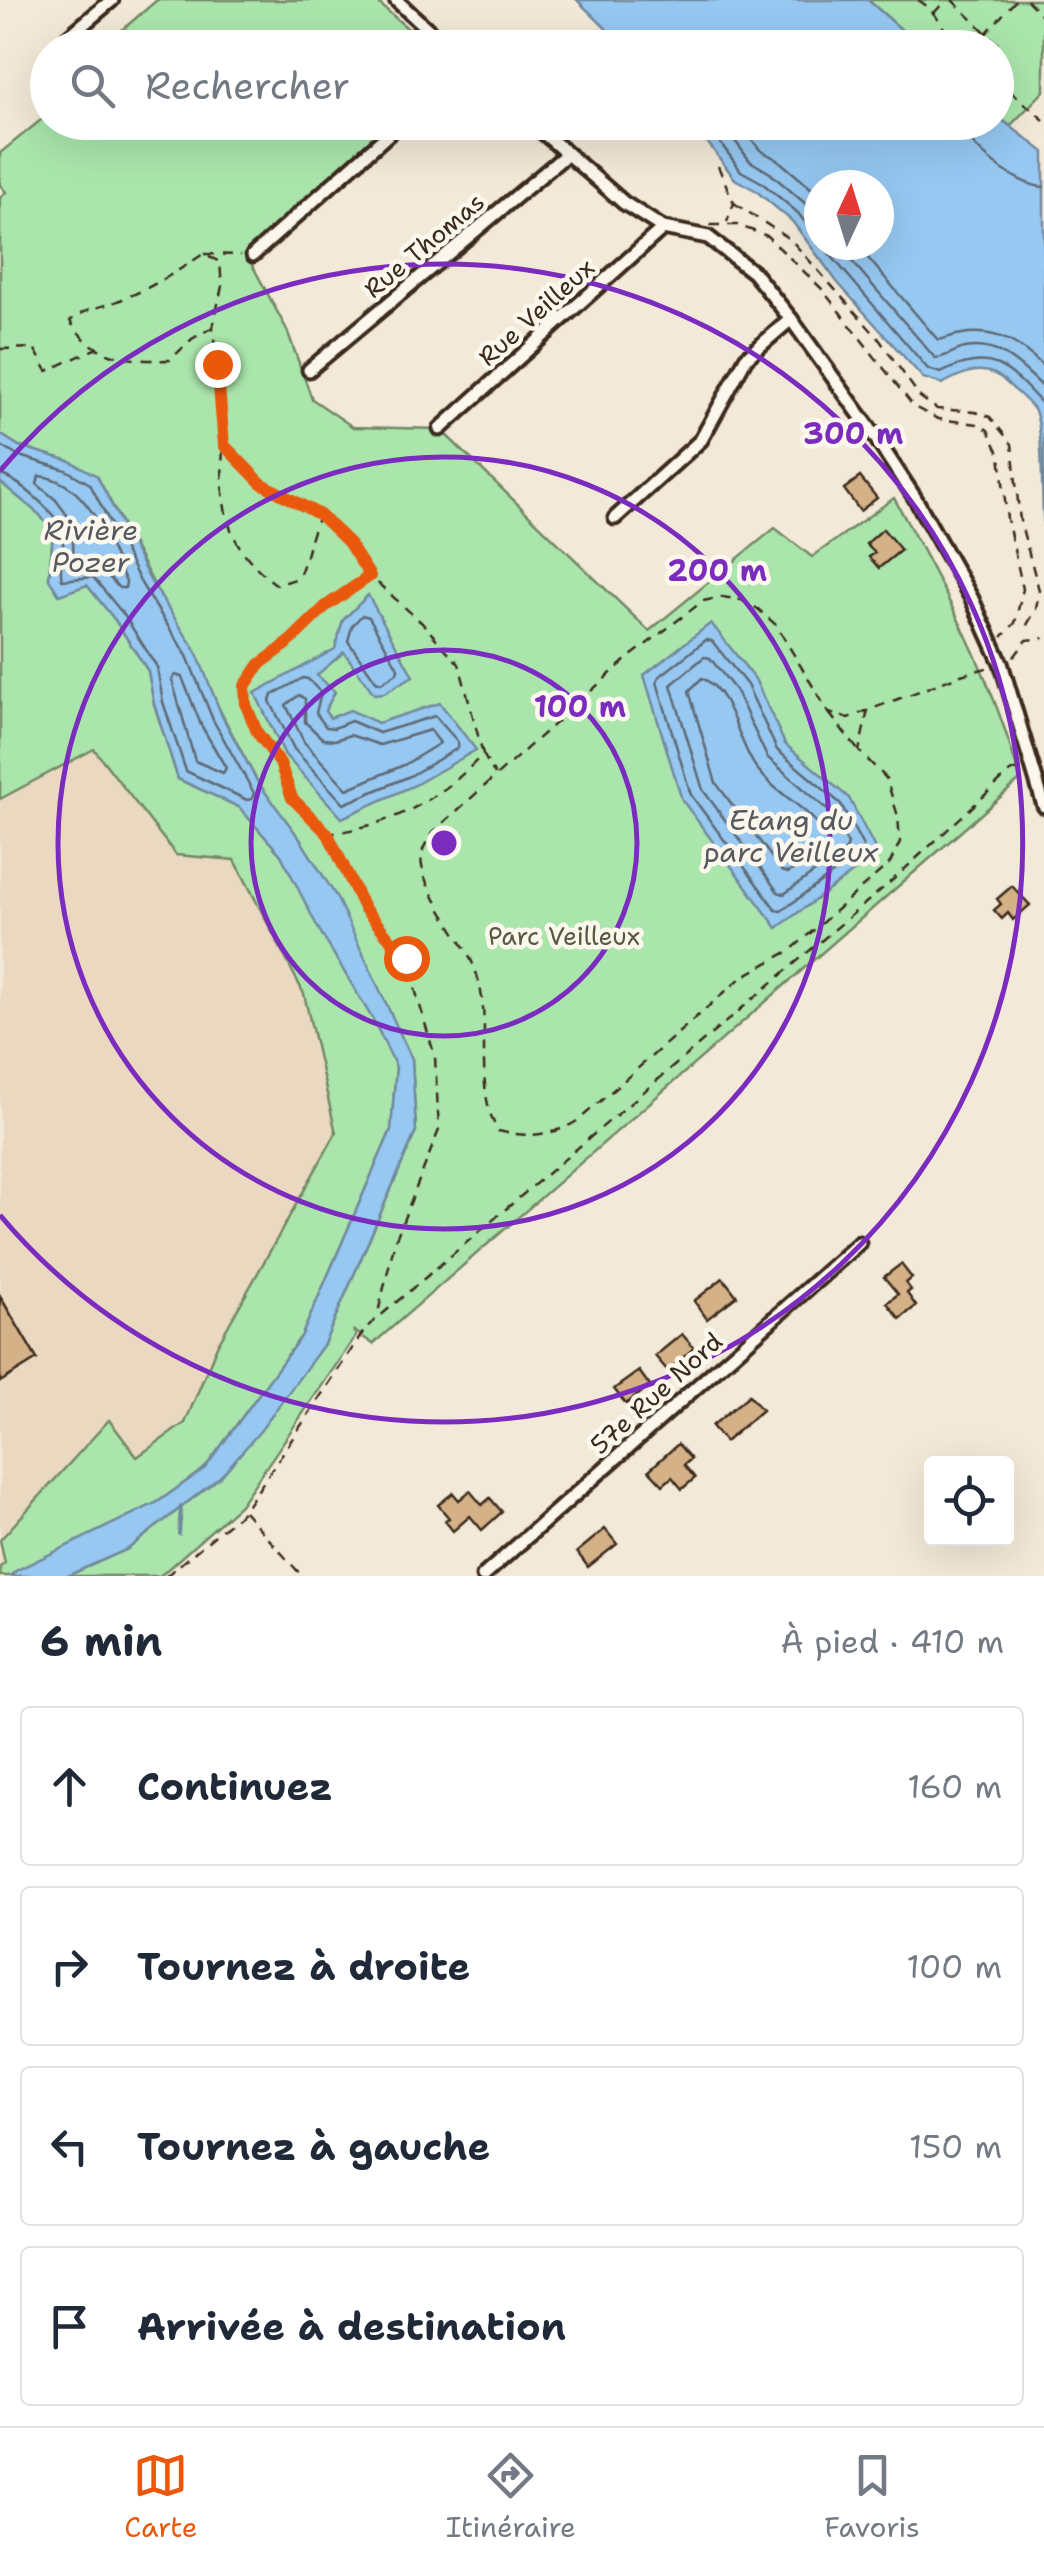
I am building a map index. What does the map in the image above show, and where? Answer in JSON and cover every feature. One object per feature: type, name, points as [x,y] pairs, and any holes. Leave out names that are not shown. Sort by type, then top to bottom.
[{"type":"street","points":[[76,30],[112,0]]},
{"type":"street","points":[[396,0],[428,30]]},
{"type":"street","points":[[253,255],[382,140]]},
{"type":"street","points":[[551,140],[624,204],[663,228],[708,237],[754,274],[791,320],[906,483],[972,599],[1000,663],[1044,806]]},
{"type":"street","name":"Rue Thomas","points":[[309,370],[567,154]]},
{"type":"street","name":"Rue Veilleux","points":[[440,429],[663,228]]},
{"type":"street","points":[[615,518],[702,440],[746,358],[791,320]]},
{"type":"street","name":"57e Rue Nord","points":[[484,1576],[859,1244]]},
{"type":"path","points":[[918,0],[947,30]]},
{"type":"path","points":[[934,13],[949,0],[982,30]]},
{"type":"path","points":[[990,30],[1016,0]]},
{"type":"path","points":[[1027,0],[1044,17]]},
{"type":"path","points":[[1014,94],[1044,120]]},
{"type":"path","points":[[718,166],[734,204],[792,240],[880,339],[920,397],[937,409],[990,417],[1012,444],[1020,521],[1039,590],[1036,609],[1023,632]]},
{"type":"path","points":[[726,224],[734,204]]},
{"type":"path","points":[[707,225],[726,224],[767,236],[821,288],[914,407],[938,419],[978,424],[988,430],[1000,455],[1007,519],[1023,589],[1015,623],[1001,639]]},
{"type":"path","points":[[203,254],[220,262],[222,286],[213,327],[224,445],[221,490],[228,524],[250,564],[278,586],[298,578],[310,553],[308,535],[320,515]]},
{"type":"path","points":[[213,327],[192,338],[170,360],[131,361],[109,356],[81,339],[70,320],[87,308],[117,302],[203,254],[253,255]]},
{"type":"path","points":[[0,349],[34,348],[47,370],[99,347]]},
{"type":"path","points":[[224,445],[261,483],[320,515],[348,542],[370,576],[422,623],[459,664],[482,754],[496,776]]},
{"type":"path","points":[[370,576],[326,606],[260,664],[245,686],[246,705],[257,732],[280,763],[292,798],[328,834],[364,908],[406,958],[434,1058],[439,1130],[395,1241],[377,1318]]},
{"type":"path","points":[[741,600],[776,625],[829,713],[858,751],[886,778],[898,816],[900,842],[890,863],[791,950],[742,977],[580,1119],[560,1132],[519,1136],[498,1131],[486,1103],[487,1026],[480,983],[422,871],[422,852],[432,833],[627,659],[703,601],[741,600]]},
{"type":"path","points":[[1015,623],[1028,640]]},
{"type":"path","points":[[1006,650],[1010,661],[1028,640],[1044,638]]},
{"type":"path","points":[[829,713],[848,718],[992,667]]},
{"type":"path","points":[[858,751],[868,710]]},
{"type":"path","points":[[328,834],[365,829],[412,809],[455,784],[482,754]]},
{"type":"path","points":[[166,1576],[244,1510],[366,1328],[895,878],[1010,772],[1032,765]]},
{"type":"path","points":[[244,1510],[302,1576]]},
{"type":"shaded area","points":[[94,749],[176,855],[235,860],[304,994],[336,1134],[217,1346],[185,1423],[137,1457],[109,1421],[0,1567],[0,799]]},
{"type":"green space","points":[[157,0],[375,0],[409,30],[122,30]]},
{"type":"green space","points":[[868,0],[1044,0],[1044,91],[1014,122],[1014,30],[902,30]]},
{"type":"green space","name":"Parc Veilleux","points":[[30,129],[30,140],[372,140],[249,259],[287,330],[312,399],[353,427],[440,429],[649,631],[775,528],[812,557],[894,498],[982,670],[1020,780],[373,1344],[353,1330],[356,1336],[240,1505],[160,1576],[67,1576],[128,1549],[221,1476],[324,1344],[416,1131],[412,1059],[257,781],[97,476],[19,446],[0,434],[0,198],[6,192],[0,185],[0,153]]},
{"type":"green space","points":[[0,482],[40,515],[53,533],[49,579],[59,594],[87,585],[148,671],[154,704],[178,779],[239,807],[281,855],[396,1067],[391,1130],[302,1335],[205,1468],[158,1502],[10,1576],[0,1576],[0,1567],[5,1563],[0,1540],[109,1420],[137,1457],[185,1423],[217,1346],[336,1133],[304,994],[235,860],[176,855],[94,749],[0,799]]},
{"type":"water","points":[[577,0],[868,0],[902,30],[608,30]]},
{"type":"water","points":[[1014,129],[1044,152],[1044,530],[1040,434],[1035,411],[991,373],[975,371],[942,384],[923,378],[821,260],[894,260],[894,170],[804,170],[804,237],[792,221],[755,190],[735,179],[706,140],[1014,140]]},
{"type":"water","name":"Rivière Pozer","points":[[0,434],[19,446],[70,461],[97,476],[150,580],[196,651],[222,716],[257,781],[336,896],[412,1059],[416,1131],[324,1344],[261,1430],[221,1476],[128,1549],[67,1576],[10,1576],[158,1502],[205,1468],[302,1335],[391,1130],[396,1067],[281,855],[239,807],[178,779],[154,704],[148,671],[115,620],[87,585],[59,595],[49,579],[53,533],[40,515],[0,482]]},
{"type":"water","points":[[368,595],[413,676],[384,693],[374,694],[344,652],[317,675],[335,692],[325,711],[330,718],[350,710],[378,723],[440,703],[476,750],[415,785],[342,818],[285,755],[255,693],[335,649],[343,620]]},
{"type":"water","name":"Etang du parc Veilleux","points":[[711,623],[755,679],[785,744],[849,798],[878,854],[777,928],[682,800],[644,675]]},
{"type":"building","points":[[860,477],[877,498],[860,511],[844,489]]},
{"type":"building","points":[[883,529],[901,550],[879,568],[869,557],[875,553],[866,544]]},
{"type":"building","points":[[1012,886],[1030,905],[1013,920],[1008,913],[1002,919],[994,910],[1001,904],[997,899]]},
{"type":"building","points":[[901,1264],[912,1278],[906,1283],[911,1290],[907,1293],[916,1306],[900,1319],[887,1303],[898,1294],[884,1277]]},
{"type":"building","points":[[723,1278],[737,1296],[707,1319],[694,1301]]},
{"type":"building","points":[[0,1296],[37,1359],[0,1382]]},
{"type":"building","points":[[682,1334],[694,1348],[668,1371],[655,1356]]},
{"type":"building","points":[[639,1371],[650,1386],[626,1404],[614,1389]]},
{"type":"building","points":[[749,1395],[762,1410],[725,1442],[712,1426]]},
{"type":"building","points":[[678,1444],[691,1459],[684,1465],[695,1478],[682,1489],[672,1477],[663,1485],[649,1470]]},
{"type":"building","points":[[470,1491],[482,1505],[490,1498],[502,1512],[482,1530],[470,1516],[453,1531],[445,1521],[449,1518],[438,1505],[453,1493],[459,1500]]},
{"type":"building","points":[[605,1529],[617,1544],[588,1567],[577,1552]]},
{"type":"waterway","points":[[179,1534],[181,1507]]},
{"type":"route","points":[[217,364],[224,445],[261,483],[320,515],[348,542],[370,576],[326,606],[260,664],[245,686],[246,705],[257,732],[280,763],[292,798],[328,834],[364,908],[406,958]]}]
